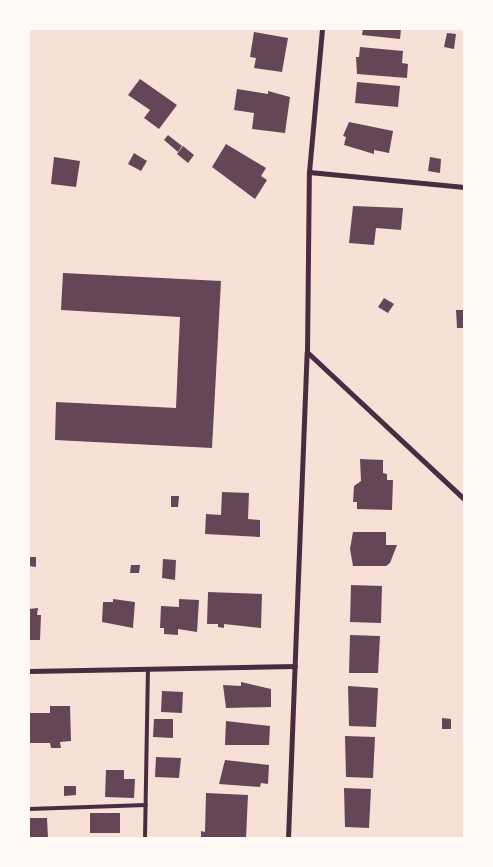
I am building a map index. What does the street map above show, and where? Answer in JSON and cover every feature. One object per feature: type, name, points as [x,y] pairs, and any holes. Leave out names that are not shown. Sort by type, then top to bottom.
[{"type":"street","points":[[288,838],[307,352],[309,172],[322,29]]},
{"type":"street","points":[[309,172],[464,187]]},
{"type":"street","points":[[307,352],[464,499]]},
{"type":"street","points":[[29,671],[295,666]]},
{"type":"lane","points":[[145,838],[148,669]]},
{"type":"lane","points":[[29,809],[146,805]]},
{"type":"building","points":[[363,29],[401,29],[400,39],[362,35]]},
{"type":"building","points":[[254,32],[288,38],[282,72],[254,68],[256,58],[250,57]]},
{"type":"building","points":[[447,33],[456,34],[454,49],[444,47]]},
{"type":"building","points":[[360,47],[403,51],[402,63],[408,64],[407,78],[357,74],[356,57],[359,57]]},
{"type":"building","points":[[140,79],[177,105],[159,129],[144,118],[150,110],[128,95]]},
{"type":"building","points":[[357,82],[400,86],[398,107],[355,103]]},
{"type":"building","points":[[237,89],[268,94],[268,91],[290,97],[285,133],[252,129],[254,113],[234,110]]},
{"type":"building","points":[[349,122],[393,131],[389,153],[374,150],[374,154],[344,145],[346,137],[343,136]]},
{"type":"building","points":[[168,135],[182,146],[178,152],[164,140]]},
{"type":"building","points":[[226,144],[266,168],[261,176],[267,180],[255,199],[212,167]]},
{"type":"building","points":[[183,146],[194,155],[188,163],[177,154]]},
{"type":"building","points":[[134,153],[147,161],[141,171],[128,164]]},
{"type":"building","points":[[54,157],[80,161],[76,187],[51,184]]},
{"type":"building","points":[[430,157],[441,159],[440,173],[428,171]]},
{"type":"building","points":[[353,206],[403,208],[401,230],[376,228],[374,245],[349,243]]},
{"type":"building","points":[[63,273],[221,281],[212,448],[55,440],[56,402],[176,408],[180,317],[61,310]]},
{"type":"building","points":[[384,298],[394,304],[388,313],[378,307]]},
{"type":"building","points":[[456,310],[464,310],[464,328],[457,328]]},
{"type":"building","points":[[360,459],[383,460],[383,473],[387,474],[387,480],[393,480],[392,510],[357,509],[357,502],[353,502],[354,486],[361,481]]},
{"type":"building","points":[[222,492],[249,493],[248,519],[260,520],[260,537],[205,534],[206,514],[221,515]]},
{"type":"building","points":[[171,496],[179,496],[178,507],[171,507]]},
{"type":"building","points":[[353,532],[386,532],[386,545],[397,545],[390,563],[386,566],[353,566],[350,549]]},
{"type":"building","points":[[29,557],[36,557],[36,567],[29,566]]},
{"type":"building","points":[[163,559],[176,560],[175,580],[162,578]]},
{"type":"building","points":[[131,565],[140,565],[139,573],[130,573]]},
{"type":"building","points":[[351,585],[382,586],[381,623],[350,622]]},
{"type":"building","points":[[208,592],[262,594],[261,628],[224,624],[224,628],[218,627],[218,624],[207,624]]},
{"type":"building","points":[[113,599],[135,602],[133,628],[102,622],[103,602],[113,602]]},
{"type":"building","points":[[179,599],[199,600],[197,632],[178,629],[178,635],[164,634],[164,628],[160,628],[161,606],[179,607]]},
{"type":"building","points":[[38,608],[37,615],[41,615],[40,640],[29,640],[29,609]]},
{"type":"building","points":[[350,635],[380,636],[378,673],[349,673]]},
{"type":"building","points":[[241,682],[271,689],[271,707],[226,708],[223,685],[241,686]]},
{"type":"building","points":[[348,686],[378,688],[376,727],[349,726]]},
{"type":"building","points":[[162,691],[183,692],[182,713],[161,712]]},
{"type":"building","points":[[50,706],[70,706],[71,741],[60,742],[61,748],[51,748],[50,743],[30,743],[30,713],[50,713]]},
{"type":"building","points":[[442,718],[451,719],[451,729],[442,729]]},
{"type":"building","points":[[154,719],[173,719],[173,738],[153,737]]},
{"type":"building","points":[[226,721],[270,726],[269,745],[225,745]]},
{"type":"building","points":[[345,736],[375,737],[373,778],[346,777]]},
{"type":"building","points":[[156,757],[181,758],[179,778],[155,777]]},
{"type":"building","points":[[225,760],[269,765],[268,784],[261,783],[260,787],[219,784]]},
{"type":"building","points":[[106,770],[124,770],[124,779],[135,779],[134,798],[105,797]]},
{"type":"building","points":[[64,786],[76,786],[76,795],[64,796]]},
{"type":"building","points":[[344,788],[371,789],[369,828],[345,827]]},
{"type":"building","points":[[206,793],[248,795],[246,838],[201,838],[201,831],[205,832]]},
{"type":"building","points":[[90,813],[120,813],[120,833],[90,833]]},
{"type":"building","points":[[29,818],[47,818],[48,838],[29,838]]}]
